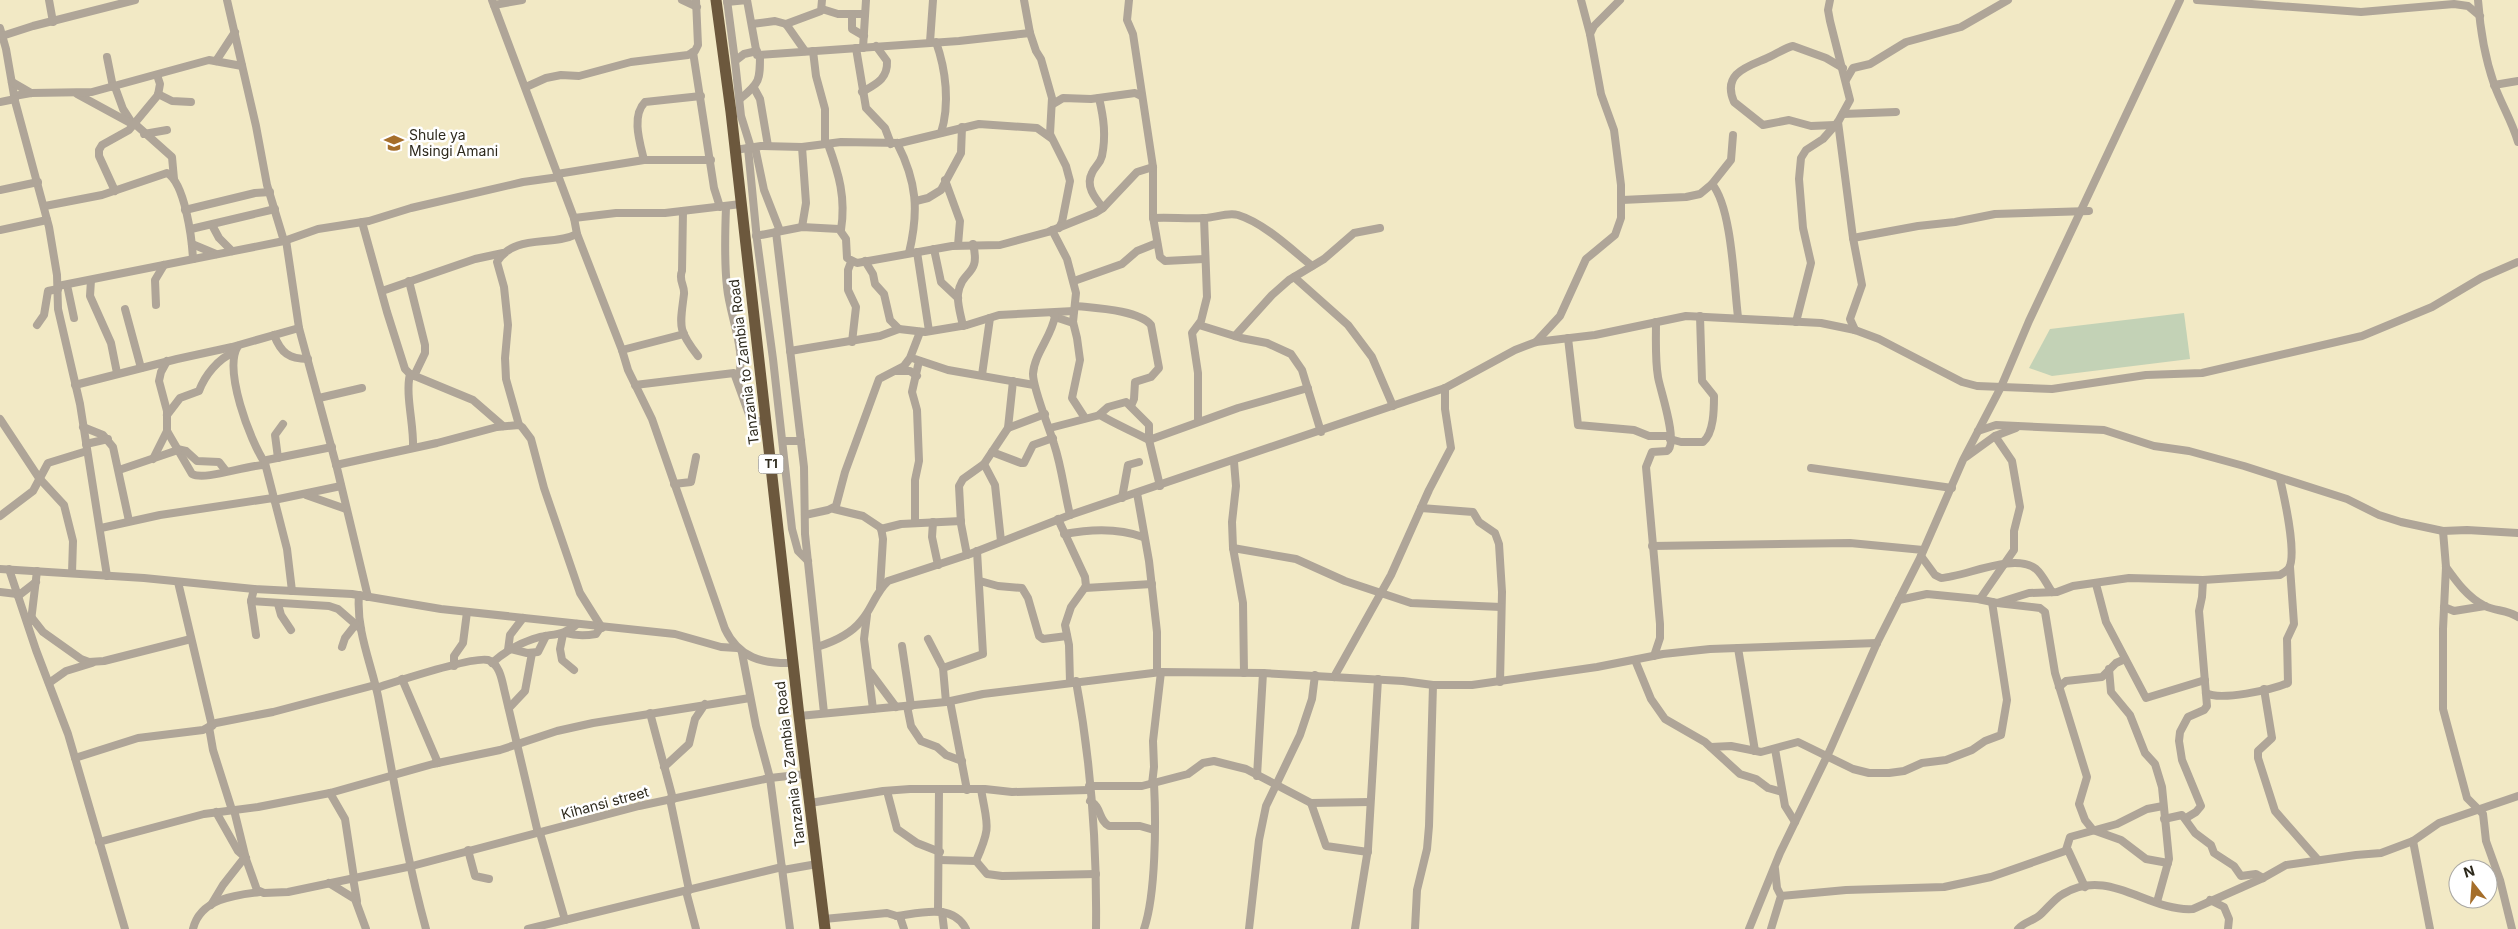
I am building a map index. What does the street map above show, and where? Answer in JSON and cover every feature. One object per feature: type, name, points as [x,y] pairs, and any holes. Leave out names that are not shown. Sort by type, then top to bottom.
[{"type":"highway","name":"Tanzania to Zambia Road","points":[[723,1],[735,150],[798,716],[825,924]]},
{"type":"street","points":[[49,0],[53,22]]},
{"type":"street","points":[[108,576],[87,447],[58,309],[58,288],[48,220],[15,97],[1,32],[53,22],[118,2],[134,0]]},
{"type":"street","points":[[227,0],[270,192],[285,241],[299,328],[332,447],[368,597]]},
{"type":"street","points":[[522,0],[493,3],[526,87],[634,385],[652,419],[725,629],[731,643],[740,651],[770,778],[790,929]]},
{"type":"street","points":[[526,87],[546,78],[562,75],[579,76],[631,62],[680,56],[693,52],[698,45],[696,3],[682,0]]},
{"type":"street","points":[[740,99],[754,88],[759,80],[758,53],[747,0],[723,1],[735,61],[741,116],[778,231],[793,384],[802,441],[808,561],[824,713]]},
{"type":"street","points":[[822,0],[822,9]]},
{"type":"street","points":[[866,0],[864,36],[860,48],[862,92],[866,108],[883,125],[907,168],[916,201],[913,252],[929,331]]},
{"type":"street","points":[[933,0],[933,42],[944,81],[946,105],[941,133]]},
{"type":"street","points":[[1024,0],[1030,32],[1036,51],[1041,59],[1053,104],[1050,120],[1051,138],[1066,166],[1070,181],[1062,222],[1055,229]]},
{"type":"street","points":[[1129,0],[1127,20],[1133,34],[1152,166],[1153,218],[1162,261],[1204,259]]},
{"type":"street","points":[[1536,342],[1560,316],[1586,259],[1615,235],[1621,218],[1622,200],[1614,130],[1601,94],[1590,34],[1581,0]]},
{"type":"street","points":[[1590,34],[1594,26],[1620,0]]},
{"type":"street","points":[[1796,322],[1811,263],[1803,228],[1799,178],[1801,158],[1806,150],[1823,139],[1837,124],[1850,100],[1828,10],[1830,0]]},
{"type":"street","points":[[1846,80],[1853,68],[1870,64],[1906,42],[1961,27],[2008,0]]},
{"type":"street","points":[[1749,929],[1775,865],[1877,643],[1922,553],[1964,458],[2001,387],[2080,212],[2180,0]]},
{"type":"street","points":[[2197,0],[2361,12],[2454,4],[2468,6],[2480,16]]},
{"type":"street","points":[[2478,0],[2494,85],[2509,115],[2518,142]]},
{"type":"street","points":[[752,24],[770,21],[786,24],[814,14],[822,9],[838,14],[865,14]]},
{"type":"street","points":[[852,15],[852,29],[864,36]]},
{"type":"street","points":[[786,24],[805,51]]},
{"type":"street","points":[[216,61],[235,32]]},
{"type":"street","points":[[735,61],[744,54],[860,48],[1030,32]]},
{"type":"street","points":[[862,92],[878,83],[886,75],[887,61],[876,46]]},
{"type":"street","points":[[1837,124],[1811,126],[1789,120],[1763,125],[1734,102],[1732,88],[1737,72],[1745,66],[1793,46],[1826,58],[1843,68]]},
{"type":"street","points":[[814,51],[816,76],[825,109],[826,144],[843,191],[844,211],[841,230],[846,239],[846,254],[851,262]]},
{"type":"street","points":[[693,52],[714,188],[723,207],[727,287],[742,355],[738,381]]},
{"type":"street","points":[[107,57],[114,87],[134,125]]},
{"type":"street","points":[[2,100],[31,93],[77,94],[114,87],[193,64],[216,61],[242,66]]},
{"type":"street","points":[[115,191],[99,156],[99,150],[102,145],[120,136],[134,125],[158,94],[157,74]]},
{"type":"street","points":[[2494,85],[2518,81]]},
{"type":"street","points":[[12,82],[31,93]]},
{"type":"street","points":[[754,88],[760,99],[768,146]]},
{"type":"street","points":[[1053,104],[1063,98],[1099,98],[1135,93],[1141,96]]},
{"type":"street","points":[[77,94],[134,125],[172,157],[174,179],[191,230],[194,259]]},
{"type":"street","points":[[158,94],[172,101],[191,102]]},
{"type":"street","points":[[644,160],[639,141],[638,113],[640,107],[645,102],[701,96]]},
{"type":"street","points":[[1099,98],[1105,137],[1102,158],[1092,172],[1090,185],[1094,196],[1103,208]]},
{"type":"street","points":[[1843,114],[1896,112]]},
{"type":"street","points":[[735,150],[768,146],[802,147],[854,141],[894,144],[979,124],[1037,128],[1051,138]]},
{"type":"street","points":[[1837,124],[1853,238],[1862,285],[1850,319],[1855,330]]},
{"type":"street","points":[[916,201],[934,195],[941,190],[961,153],[962,127]]},
{"type":"street","points":[[144,134],[167,130]]},
{"type":"street","points":[[1622,200],[1694,196],[1712,184],[1733,157],[1733,134]]},
{"type":"street","points":[[752,147],[756,236],[795,543],[798,551],[808,561]]},
{"type":"street","points":[[802,147],[806,203],[802,226]]},
{"type":"street","points":[[37,325],[44,315],[48,292],[67,284],[285,241],[318,229],[362,222],[558,175],[644,160],[711,160]]},
{"type":"street","points":[[851,262],[958,245],[1000,245],[1055,229],[1103,208],[1136,172],[1152,166]]},
{"type":"street","points":[[44,206],[115,191],[163,173],[171,175],[174,179]]},
{"type":"street","points":[[945,180],[960,221],[958,245]]},
{"type":"street","points":[[0,190],[38,182]]},
{"type":"street","points":[[1712,184],[1722,199],[1738,317]]},
{"type":"street","points":[[185,210],[255,193],[270,192]]},
{"type":"street","points":[[574,218],[616,213],[683,212],[741,204]]},
{"type":"street","points":[[191,230],[275,209]]},
{"type":"street","points":[[1853,238],[1995,214],[2089,211]]},
{"type":"street","points":[[683,212],[682,272],[680,277],[684,294],[680,316],[684,334],[698,356]]},
{"type":"street","points":[[1153,218],[1173,216],[1204,218],[1232,214],[1253,221],[1312,266]]},
{"type":"street","points":[[1198,421],[1198,373],[1192,333],[1198,325],[1207,297],[1204,259],[1204,218]]},
{"type":"street","points":[[0,230],[48,220]]},
{"type":"street","points":[[362,222],[402,363],[412,375],[473,400],[503,426]]},
{"type":"street","points":[[212,225],[219,238],[232,251]]},
{"type":"street","points":[[756,236],[802,226],[841,230]]},
{"type":"street","points":[[1235,336],[1272,295],[1294,277],[1324,259],[1354,233],[1380,228]]},
{"type":"street","points":[[1055,229],[1074,281],[1075,309],[1073,323],[1078,338],[1080,360],[1072,398],[1085,418]]},
{"type":"street","points":[[382,291],[476,259],[503,253],[518,244],[538,240],[553,241],[578,234]]},
{"type":"street","points":[[1074,281],[1122,264],[1137,251],[1157,243]]},
{"type":"street","points":[[192,244],[216,254]]},
{"type":"street","points":[[963,326],[958,298],[964,278],[975,267],[976,261],[973,244]]},
{"type":"street","points":[[934,249],[941,282],[958,298]]},
{"type":"street","points":[[503,253],[497,262],[504,287],[508,325],[505,358],[506,379],[519,425],[531,439],[544,488],[580,593],[601,628]]},
{"type":"street","points":[[865,261],[873,274],[875,284],[884,294],[890,320],[899,329]]},
{"type":"street","points":[[851,262],[848,270],[848,290],[856,307],[852,342]]},
{"type":"street","points":[[817,647],[833,642],[862,621],[880,588],[888,581],[967,555],[1070,515],[1234,462],[1445,388],[1515,350],[1536,342],[1700,316],[1821,323],[1855,330],[1910,354],[1962,382],[1977,386],[2052,389],[2146,375],[2188,375],[2362,336],[2432,307],[2481,278],[2518,262]]},
{"type":"street","points":[[156,305],[155,280],[164,265]]},
{"type":"street","points":[[1294,277],[1348,325],[1372,357],[1393,406]]},
{"type":"street","points":[[91,280],[90,296],[111,343],[117,373]]},
{"type":"street","points":[[409,281],[425,345],[425,353],[408,382],[414,430],[413,447]]},
{"type":"street","points":[[67,284],[74,318]]},
{"type":"street","points":[[125,309],[144,367],[160,376]]},
{"type":"street","points":[[790,351],[852,342],[880,336],[899,329],[920,332],[929,331],[963,326],[990,318],[1014,314],[1053,314],[1075,309],[1124,313],[1147,320],[1151,325],[1159,368],[1151,377],[1135,382],[1134,399],[1131,406]]},
{"type":"street","points":[[1053,314],[1073,323]]},
{"type":"street","points":[[1053,314],[1052,329],[1035,366],[1034,385],[1050,428],[1064,477],[1064,493],[1070,515]]},
{"type":"street","points":[[1568,338],[1578,425],[1634,430],[1648,436],[1670,437],[1681,442],[1703,442],[1711,424],[1714,396],[1711,389],[1702,381],[1700,316]]},
{"type":"street","points":[[982,375],[990,318]]},
{"type":"street","points":[[1654,656],[1660,638],[1660,624],[1646,467],[1652,452],[1670,450],[1666,408],[1658,377],[1656,322]]},
{"type":"street","points":[[1198,325],[1267,343],[1291,354],[1302,370],[1321,432]]},
{"type":"street","points":[[75,385],[117,373],[236,349],[299,328]]},
{"type":"street","points":[[834,509],[879,379],[904,366],[910,358],[920,332]]},
{"type":"street","points":[[622,350],[684,334]]},
{"type":"street","points":[[274,335],[286,355],[298,359],[308,359]]},
{"type":"street","points":[[167,415],[180,398],[199,391],[214,367],[236,349]]},
{"type":"street","points":[[236,349],[233,369],[244,418],[255,448],[265,464],[288,555],[292,591]]},
{"type":"street","points":[[910,358],[948,370],[1034,385]]},
{"type":"street","points":[[915,522],[915,480],[919,461],[917,410],[912,392],[919,361]]},
{"type":"street","points":[[153,459],[167,431],[167,415],[160,376],[167,362]]},
{"type":"street","points":[[896,371],[910,372],[917,376]]},
{"type":"street","points":[[634,385],[734,373],[751,420],[766,422]]},
{"type":"street","points":[[967,555],[961,522],[960,486],[962,479],[984,464],[1008,428],[1013,382]]},
{"type":"street","points":[[319,398],[362,388]]},
{"type":"street","points":[[1099,415],[1149,440],[1198,421],[1308,388]]},
{"type":"street","points":[[1334,677],[1380,591],[1391,575],[1451,448],[1445,408],[1445,388]]},
{"type":"street","points":[[1050,428],[1099,415],[1114,404],[1126,402],[1149,425],[1149,440],[1160,486]]},
{"type":"street","points":[[1008,428],[1045,414]]},
{"type":"street","points":[[0,419],[40,478],[64,505],[74,540],[72,573]]},
{"type":"street","points":[[278,458],[275,435],[283,424]]},
{"type":"street","points":[[336,465],[503,426],[519,425]]},
{"type":"street","points":[[1978,431],[1996,425],[2104,430],[2154,446],[2189,451],[2244,466],[2347,499],[2380,515],[2401,522],[2443,531],[2466,530],[2518,533]]},
{"type":"street","points":[[83,427],[103,435],[113,447],[129,521]]},
{"type":"street","points":[[1964,458],[1995,436],[2019,427]]},
{"type":"street","points":[[167,431],[192,474],[200,477],[265,464],[267,460],[332,447]]},
{"type":"street","points":[[1980,599],[2002,564],[2014,550],[2014,531],[2020,501],[2012,461],[1995,436]]},
{"type":"street","points":[[992,452],[1024,463],[1032,445],[1053,438]]},
{"type":"street","points":[[0,516],[33,491],[48,463],[108,439]]},
{"type":"street","points":[[783,442],[802,441]]},
{"type":"street","points":[[119,470],[178,449],[186,450],[195,460],[219,462],[226,471]]},
{"type":"street","points":[[674,484],[691,482],[696,458]]},
{"type":"street","points":[[208,461],[210,476]]},
{"type":"street","points":[[1122,498],[1128,465],[1139,462]]},
{"type":"street","points":[[1234,462],[1236,486],[1232,522],[1233,548],[1243,603],[1244,673]]},
{"type":"street","points":[[984,464],[995,485],[1001,541]]},
{"type":"street","points":[[1811,468],[1952,488]]},
{"type":"street","points":[[2206,693],[2217,697],[2264,690],[2289,681],[2287,639],[2294,624],[2289,522],[2280,479]]},
{"type":"street","points":[[101,528],[129,521],[274,499],[341,486]]},
{"type":"street","points":[[325,490],[337,504]]},
{"type":"street","points":[[304,494],[337,504],[346,509]]},
{"type":"street","points":[[1137,494],[1152,584],[1159,672],[1153,741],[1154,830],[1149,905],[1144,929]]},
{"type":"street","points":[[1421,508],[1473,512],[1479,522],[1495,533],[1499,544],[1501,607],[1500,682]]},
{"type":"street","points":[[805,515],[834,509],[863,516],[881,529],[883,539],[880,588]]},
{"type":"street","points":[[1058,520],[1085,577],[1085,588],[1067,617],[1067,636],[1089,788],[1096,874],[1096,929]]},
{"type":"street","points":[[881,529],[915,522],[961,522]]},
{"type":"street","points":[[932,522],[932,537],[938,565]]},
{"type":"street","points":[[1064,534],[1081,531],[1119,532],[1143,537]]},
{"type":"street","points":[[2443,531],[2446,567],[2443,709],[2467,798],[2483,814],[2486,841],[2512,929]]},
{"type":"street","points":[[1652,546],[1850,543],[1922,553]]},
{"type":"street","points":[[1233,548],[1296,559],[1345,581],[1380,591],[1411,603],[1501,607]]},
{"type":"street","points":[[943,668],[983,654],[977,551]]},
{"type":"street","points":[[1922,553],[1935,575],[1941,578],[2002,564],[2034,568],[2052,592]]},
{"type":"street","points":[[1994,603],[2029,593],[2052,592],[2072,586],[2129,578],[2203,580],[2272,577],[2280,575],[2290,567]]},
{"type":"street","points":[[2446,567],[2459,585],[2486,606],[2518,617]]},
{"type":"street","points":[[0,569],[72,573],[254,589],[359,595],[467,612],[601,628],[675,634],[740,651],[765,662],[793,664]]},
{"type":"street","points":[[9,569],[75,758],[124,929]]},
{"type":"street","points":[[29,628],[32,618],[37,571]]},
{"type":"street","points":[[2186,818],[2196,812],[2200,805],[2191,787],[2182,760],[2179,735],[2191,714],[2206,708],[2199,611],[2203,580]]},
{"type":"street","points":[[980,581],[998,586],[1022,588],[1028,598],[1039,636],[1043,639],[1067,636]]},
{"type":"street","points":[[0,592],[18,595],[36,582]]},
{"type":"street","points":[[178,582],[210,726],[213,750],[254,883],[260,892]]},
{"type":"street","points":[[1085,588],[1152,584]]},
{"type":"street","points":[[2096,584],[2106,622],[2147,698],[2205,680]]},
{"type":"street","points":[[254,589],[251,601],[256,635]]},
{"type":"street","points":[[1899,600],[1927,594],[1980,599],[1994,603],[2044,610],[2059,687],[2087,777],[2079,804],[2085,820],[2093,830],[2121,840],[2146,859],[2168,863]]},
{"type":"street","points":[[359,595],[358,626],[376,687],[392,775],[426,929]]},
{"type":"street","points":[[251,601],[329,606],[341,612],[358,626]]},
{"type":"street","points":[[1710,747],[1731,746],[1755,751],[1775,749],[1798,742],[1826,757],[1864,772],[1900,772],[1922,763],[1958,755],[2001,734],[2007,700],[1994,603]]},
{"type":"street","points":[[278,604],[281,614],[291,630]]},
{"type":"street","points":[[2444,607],[2454,611],[2486,606]]},
{"type":"street","points":[[341,612],[358,610]]},
{"type":"street","points":[[868,611],[864,639],[873,709]]},
{"type":"street","points":[[454,666],[454,656],[463,643],[467,612]]},
{"type":"street","points":[[32,618],[43,632],[58,643],[81,659],[94,662]]},
{"type":"street","points":[[509,649],[510,635],[523,618]]},
{"type":"street","points":[[574,670],[562,660],[560,649],[564,634],[577,624]]},
{"type":"street","points":[[342,647],[345,638],[358,626]]},
{"type":"street","points":[[492,663],[509,649],[534,638],[564,634],[577,636],[596,634],[601,628]]},
{"type":"street","points":[[509,649],[532,653],[540,650],[546,636]]},
{"type":"street","points":[[49,682],[66,671],[94,662],[191,639]]},
{"type":"street","points":[[928,639],[943,668],[948,702],[967,790]]},
{"type":"street","points":[[798,716],[948,702],[1073,682],[1159,672],[1315,675],[1433,685],[1500,682],[1663,654],[1738,648],[1877,643]]},
{"type":"street","points":[[902,646],[911,726],[921,741],[937,747],[946,756],[962,761]]},
{"type":"street","points":[[1738,648],[1755,751]]},
{"type":"street","points":[[509,708],[526,691],[532,653]]},
{"type":"street","points":[[2059,687],[2066,681],[2102,677],[2109,669],[2125,659]]},
{"type":"street","points":[[75,758],[138,738],[203,730],[210,726],[376,687],[454,666],[488,660],[499,670],[539,833],[564,923]]},
{"type":"street","points":[[1635,660],[1651,698],[1665,719],[1686,729],[1710,747],[1740,774],[1756,778],[1768,788],[1782,792]]},
{"type":"street","points":[[2109,669],[2111,692],[2130,715],[2145,753],[2155,764],[2162,787],[2169,852],[2168,863],[2157,902]]},
{"type":"street","points":[[869,671],[896,707]]},
{"type":"street","points":[[1257,776],[1263,673]]},
{"type":"street","points":[[1249,929],[1261,827],[1267,800],[1294,752],[1305,720],[1315,675]]},
{"type":"street","points":[[1355,929],[1368,852],[1378,679]]},
{"type":"street","points":[[402,680],[438,763]]},
{"type":"street","points":[[1415,929],[1417,890],[1427,849],[1429,826],[1433,685]]},
{"type":"street","points":[[2264,690],[2272,738],[2258,751],[2258,758],[2271,802],[2275,811],[2318,860]]},
{"type":"street","points":[[99,842],[172,821],[330,793],[438,763],[500,750],[517,743],[584,725],[750,698]]},
{"type":"street","points":[[664,767],[689,744],[696,719],[705,704]]},
{"type":"street","points":[[650,713],[671,799],[696,929]]},
{"type":"street","points":[[1775,749],[1782,792],[1788,812],[1795,822]]},
{"type":"street","points":[[810,803],[888,791],[981,789],[1012,792],[1142,786],[1188,774],[1209,761],[1246,769],[1311,803],[1370,802]]},
{"type":"street","name":"Kihansi street","points":[[211,905],[240,894],[288,892],[412,866],[671,799],[770,778],[806,774]]},
{"type":"street","points":[[939,789],[940,912],[944,929]]},
{"type":"street","points":[[976,861],[988,830],[981,789]]},
{"type":"street","points":[[888,791],[897,829],[940,856],[976,861],[987,874],[1002,876],[1096,874]]},
{"type":"street","points":[[330,793],[345,819],[357,901],[366,929]]},
{"type":"street","points":[[2018,929],[2039,916],[2063,894],[2085,887],[2114,886],[2157,902],[2189,909],[2263,878],[2286,865],[2382,853],[2413,841],[2439,823],[2518,796]]},
{"type":"street","points":[[1090,801],[1097,805],[1102,820],[1110,826],[1140,826],[1154,830]]},
{"type":"street","points":[[1311,803],[1326,846],[1368,852]]},
{"type":"street","points":[[2066,850],[2070,837],[2129,819],[2147,809],[2163,806]]},
{"type":"street","points":[[216,812],[238,851],[246,858]]},
{"type":"street","points":[[2164,819],[2178,814],[2186,818],[2191,828],[2210,844],[2214,853],[2234,866],[2241,876],[2256,874],[2263,878]]},
{"type":"street","points":[[2413,841],[2430,929]]},
{"type":"street","points":[[468,850],[475,876],[484,880],[489,879]]},
{"type":"street","points":[[2066,850],[2071,854],[2085,887]]},
{"type":"street","points":[[1781,896],[1846,890],[1944,887],[2000,874],[2066,850]]},
{"type":"street","points":[[193,929],[200,912],[211,905],[223,884],[246,858]]},
{"type":"street","points":[[528,929],[564,923],[688,890],[783,868],[817,864]]},
{"type":"street","points":[[1771,929],[1781,896],[1777,888],[1775,865]]},
{"type":"street","points":[[330,883],[357,901]]},
{"type":"street","points":[[2210,900],[2224,906],[2229,919],[2228,929]]},
{"type":"street","points":[[825,924],[887,913],[897,916],[940,912],[958,918],[966,929]]},
{"type":"street","points":[[897,916],[903,921],[904,929]]},
{"type":"green space","points":[[2184,313],[2190,359],[2052,376],[2029,368],[2050,329]]},
{"type":"place","name":"Shule ya Msingi Amani","points":[[394,143]]}]
